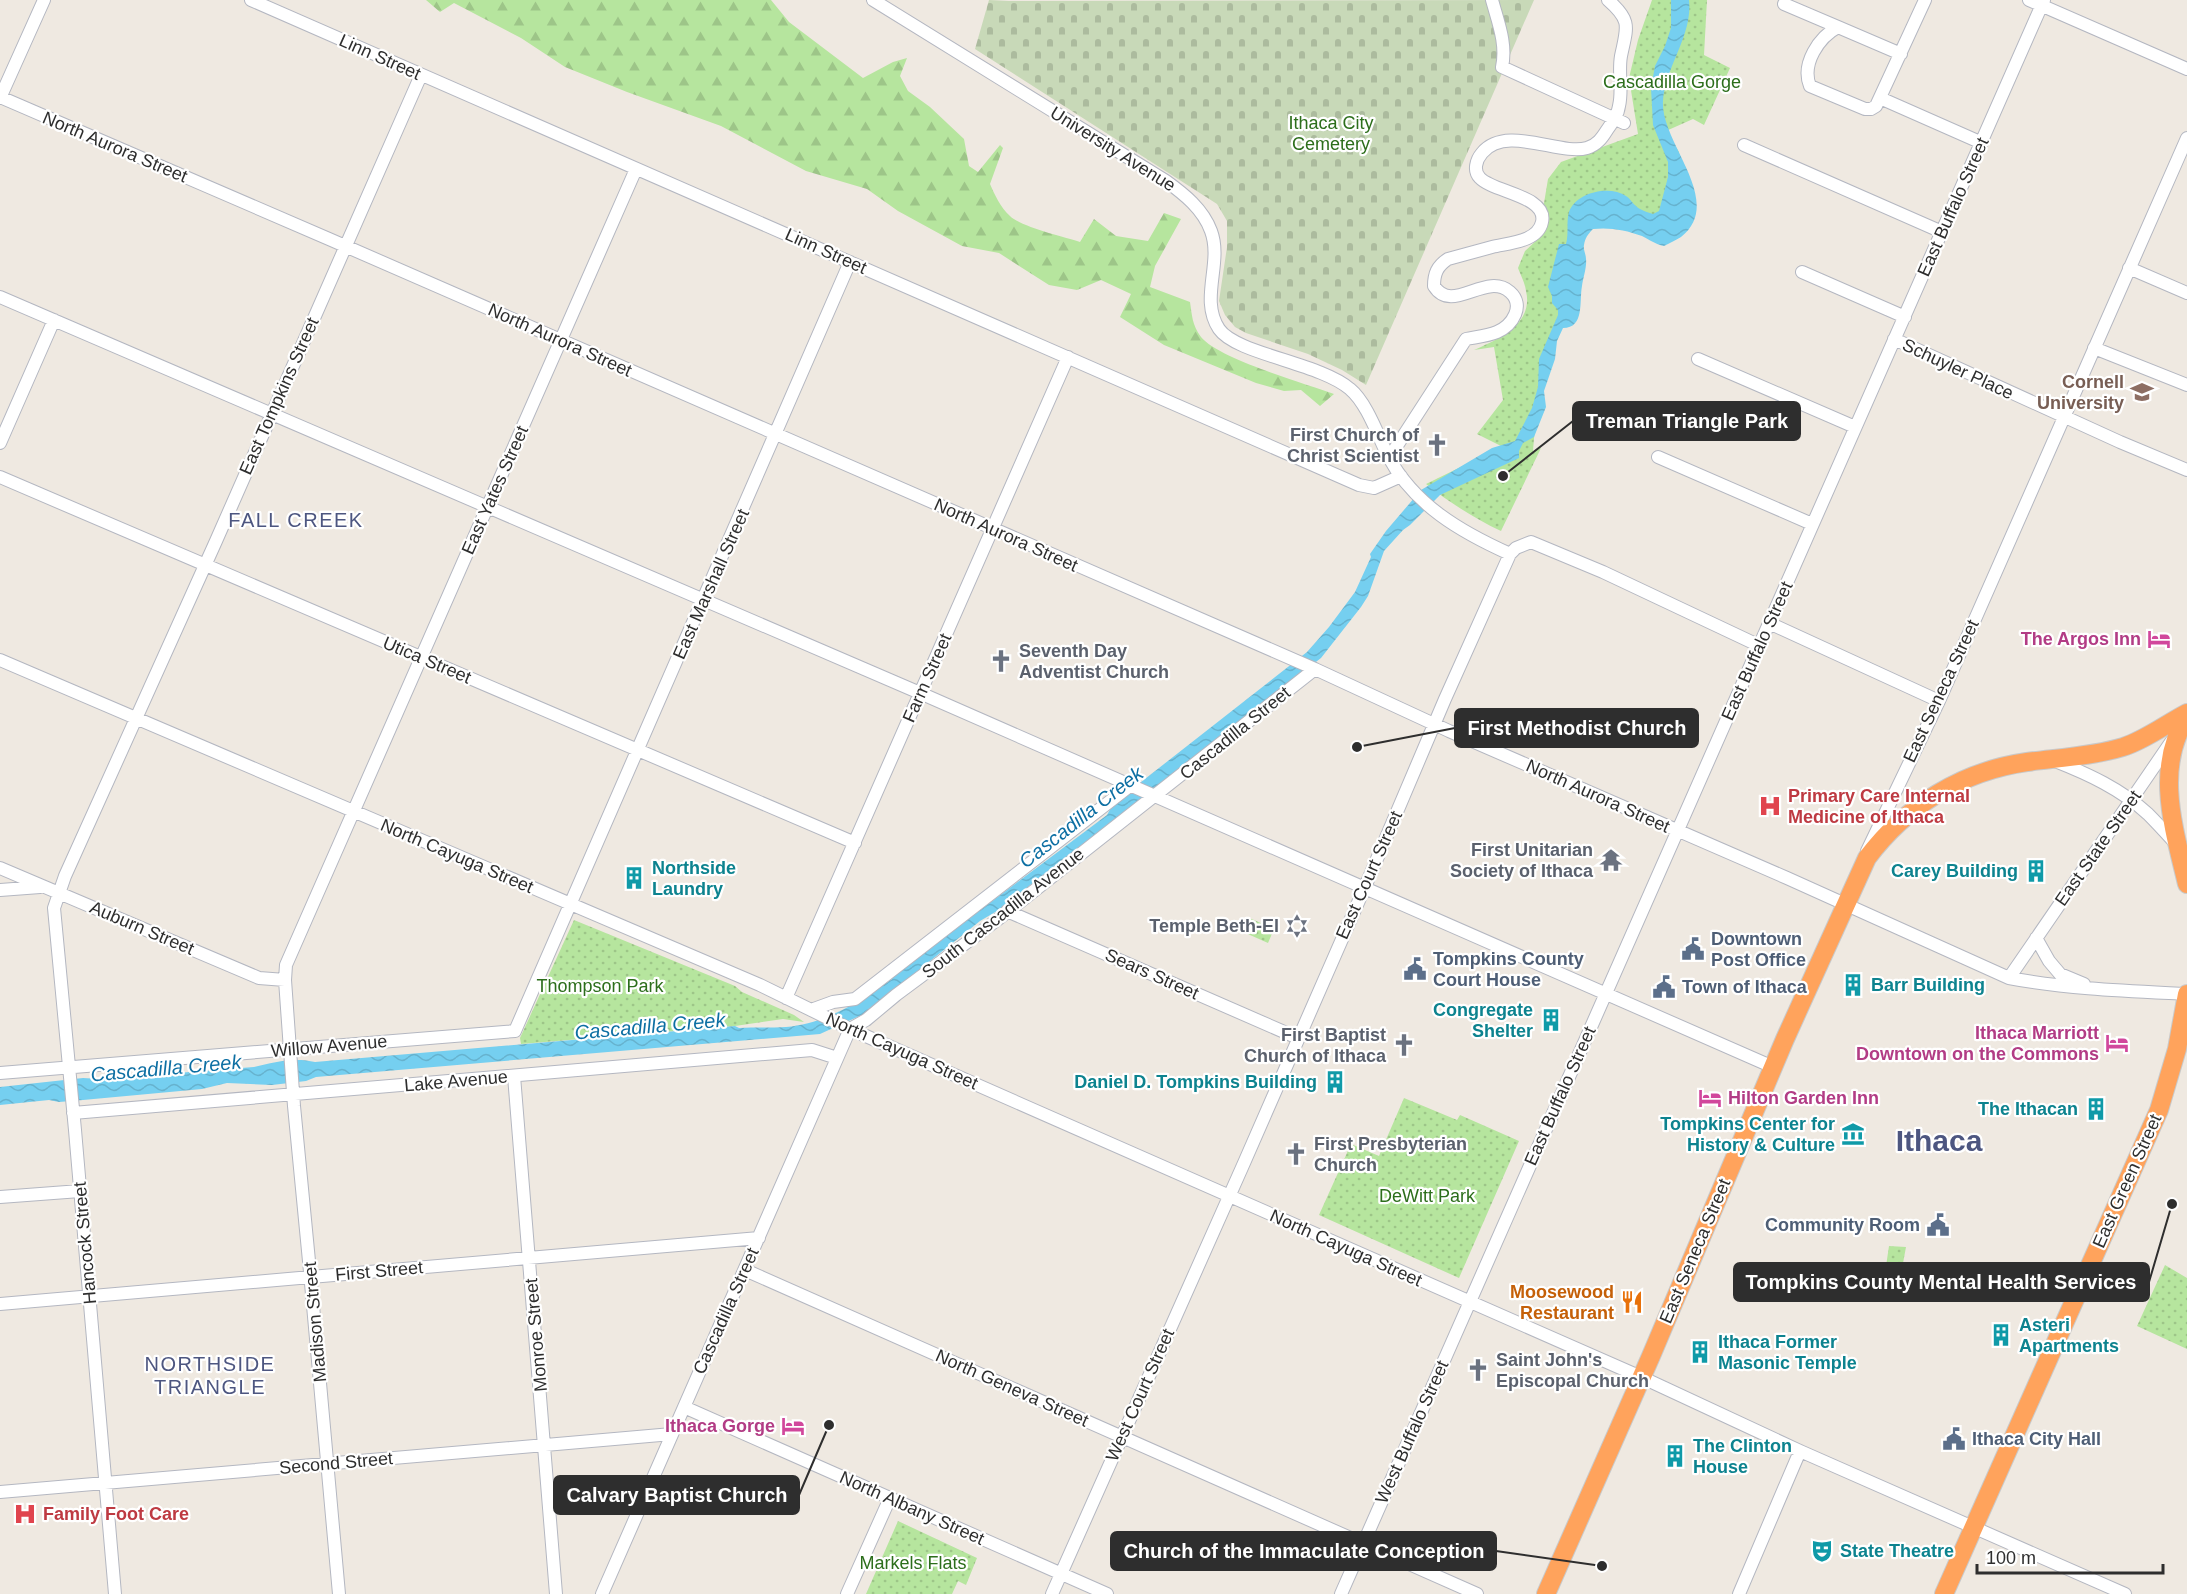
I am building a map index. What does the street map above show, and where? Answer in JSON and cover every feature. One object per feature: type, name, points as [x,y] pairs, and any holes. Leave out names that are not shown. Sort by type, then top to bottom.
[{"type":"highway","points":[[1859,872],[1885,836],[1913,810],[1946,787],[1978,772],[1999,767],[2123,747],[2187,712]]},
{"type":"highway","name":"East State Street","points":[[2176,734],[2187,717]]},
{"type":"highway","points":[[2176,734],[2168,788],[2187,884]]},
{"type":"highway","name":"East Seneca Street","points":[[1546,1594],[1859,872]]},
{"type":"highway","name":"East Green Street","points":[[1944,1594],[2159,1110],[2177,1049],[2187,994]]},
{"type":"street","points":[[0,98],[44,0]]},
{"type":"street","name":"Linn Street","points":[[251,0],[1359,485],[1374,488],[1401,476]]},
{"type":"street","name":"University Avenue","points":[[873,0],[1166,181],[1186,196],[1200,211],[1212,232],[1214,254],[1210,297],[1212,314],[1221,332],[1240,344],[1307,367],[1350,388],[1362,403],[1389,458],[1414,493],[1431,509],[1469,533],[1510,554]]},
{"type":"street","points":[[1492,0],[1504,45],[1505,54],[1502,67],[1620,120]]},
{"type":"street","points":[[1389,458],[1466,339],[1496,333],[1504,329],[1515,316],[1517,308],[1515,298],[1503,288],[1487,286],[1448,297],[1439,294],[1434,286],[1441,263],[1448,259],[1531,237],[1542,224],[1543,216],[1539,208],[1479,178],[1475,171],[1482,153],[1504,142],[1520,141],[1577,149],[1587,148],[1597,143],[1620,120],[1620,64],[1626,21],[1622,13],[1608,0]]},
{"type":"street","points":[[1838,27],[1828,32],[1812,56],[1807,70],[1810,86],[1864,109],[1871,109],[1876,106],[1880,98],[1925,0]]},
{"type":"street","points":[[2029,0],[2043,3],[2187,69]]},
{"type":"street","name":"East Buffalo Street","points":[[1469,1303],[2043,3]]},
{"type":"street","points":[[1784,4],[1901,54]]},
{"type":"street","name":"East Tompkins Street","points":[[59,892],[421,75]]},
{"type":"street","name":"North Aurora Street","points":[[0,98],[1315,669],[2008,978],[2032,983],[2096,989],[2187,994]]},
{"type":"street","points":[[1880,98],[1982,143]]},
{"type":"street","name":"East Seneca Street","points":[[1859,872],[1879,823],[1939,700],[2187,138]]},
{"type":"street","points":[[1744,145],[1942,232]]},
{"type":"street","name":"East Yates Street","points":[[285,980],[286,964],[636,169]]},
{"type":"street","name":"East Marshall Street","points":[[515,1031],[850,262]]},
{"type":"street","points":[[2129,268],[2187,293]]},
{"type":"street","points":[[1802,272],[1905,317]]},
{"type":"street","points":[[0,297],[921,693],[1773,1067]]},
{"type":"street","points":[[0,443],[54,320]]},
{"type":"street","name":"Schuyler Place","points":[[1894,339],[2064,417],[2187,470]]},
{"type":"street","points":[[2094,348],[2187,385]]},
{"type":"street","name":"Farm Street","points":[[786,998],[1068,357]]},
{"type":"street","points":[[1698,359],[1856,427]]},
{"type":"street","points":[[1658,458],[1812,524]]},
{"type":"street","name":"Utica Street","points":[[0,477],[855,843]]},
{"type":"street","points":[[1510,554],[1516,548],[1531,542],[1603,572],[1760,646]]},
{"type":"street","name":"East Court Street","points":[[1228,1196],[1510,554]]},
{"type":"street","points":[[1769,623],[1939,700]]},
{"type":"street","name":"North Cayuga Street","points":[[0,660],[786,998],[850,1029],[1641,1377],[1800,1451],[2125,1594]]},
{"type":"street","name":"Cascadilla Street","points":[[1156,796],[1315,669]]},
{"type":"street","name":"East State Street","points":[[2008,978],[2176,734]]},
{"type":"street","points":[[2050,759],[2099,780],[2131,801],[2146,812],[2178,846]]},
{"type":"street","points":[[811,1010],[833,1002],[855,999],[1131,785]]},
{"type":"street","name":"South Cascadilla Avenue","points":[[850,1029],[866,1020],[1156,796]]},
{"type":"street","name":"Auburn Street","points":[[0,868],[259,978],[285,980]]},
{"type":"street","points":[[0,890],[44,886]]},
{"type":"street","name":"Hancock Street","points":[[59,892],[54,908],[115,1594]]},
{"type":"street","name":"Sears Street","points":[[1007,910],[1298,1038]]},
{"type":"street","points":[[2036,938],[2049,961],[2060,974],[2096,989]]},
{"type":"street","name":"Madison Street","points":[[285,980],[339,1594]]},
{"type":"street","name":"Cascadilla Street","points":[[602,1594],[850,1029]]},
{"type":"street","name":"Willow Avenue","points":[[0,1073],[69,1072],[515,1031]]},
{"type":"street","name":"Lake Avenue","points":[[73,1109],[293,1090],[514,1076],[812,1050],[837,1058]]},
{"type":"street","name":"Monroe Street","points":[[514,1076],[556,1594]]},
{"type":"street","points":[[0,1197],[80,1191]]},
{"type":"street","name":"West Court Street","points":[[1052,1594],[1228,1196]]},
{"type":"street","name":"First Street","points":[[0,1304],[759,1238]]},
{"type":"street","name":"North Geneva Street","points":[[744,1270],[1476,1594]]},
{"type":"street","name":"West Buffalo Street","points":[[1341,1594],[1469,1303]]},
{"type":"street","name":"North Albany Street","points":[[684,1407],[1107,1594]]},
{"type":"street","name":"Second Street","points":[[0,1492],[672,1434]]},
{"type":"street","points":[[1739,1594],[1800,1451]]},
{"type":"street","points":[[847,1594],[890,1498]]},
{"type":"green space","points":[[426,0],[771,0],[789,22],[863,78],[893,62],[907,58],[900,76],[908,91],[930,107],[964,139],[969,166],[978,172],[1000,145],[1003,148],[990,184],[1001,205],[1010,216],[1033,228],[1080,242],[1094,219],[1116,236],[1148,241],[1164,213],[1181,219],[1155,266],[1150,287],[1190,302],[1193,320],[1201,337],[1225,354],[1334,394],[1320,406],[1301,390],[1284,391],[1256,383],[1164,345],[1120,317],[1131,294],[1101,280],[1077,290],[1049,285],[999,253],[962,246],[898,211],[867,189],[806,171],[721,126],[565,67],[521,38],[454,3],[440,12]]},
{"type":"green space","name":"Ithaca City Cemetery","points":[[989,0],[1534,0],[1366,385],[1342,370],[1308,354],[1246,333],[1235,327],[1225,315],[1219,301],[1227,247],[1227,221],[1217,204],[975,49]]},
{"type":"green space","name":"Cascadilla Gorge","points":[[1652,0],[1707,0],[1704,55],[1730,68],[1704,125],[1693,119],[1666,131],[1679,152],[1683,218],[1587,213],[1554,331],[1541,391],[1533,451],[1541,448],[1501,531],[1462,510],[1426,484],[1479,458],[1509,450],[1477,434],[1503,400],[1494,347],[1474,350],[1512,329],[1525,313],[1526,291],[1518,268],[1525,251],[1538,239],[1548,179],[1561,162],[1638,134],[1629,78],[1638,40]]},
{"type":"green space","points":[[1247,917],[1274,929],[1268,943],[1241,931]]},
{"type":"green space","name":"Thompson Park","points":[[574,920],[735,986],[742,992],[794,1015],[804,1022],[783,1019],[735,1026],[521,1044],[520,1038]]},
{"type":"green space","name":"DeWitt Park","points":[[1404,1098],[1457,1120],[1460,1115],[1519,1141],[1459,1278],[1319,1215],[1351,1144],[1379,1156]]},
{"type":"green space","points":[[1889,1246],[1906,1247],[1901,1274],[1885,1273]]},
{"type":"green space","points":[[2165,1265],[2187,1278],[2187,1349],[2137,1326]]},
{"type":"green space","name":"Markels Flats","points":[[898,1521],[977,1558],[966,1585],[958,1581],[952,1594],[866,1594]]},
{"type":"water","points":[[1671,0],[1689,0],[1687,26],[1668,76],[1663,101],[1671,135],[1694,189],[1697,206],[1693,223],[1681,237],[1664,246],[1642,236],[1618,230],[1593,229],[1588,234],[1584,245],[1586,265],[1580,313],[1575,324],[1563,328],[1557,341],[1555,359],[1544,391],[1546,407],[1534,437],[1523,443],[1519,451],[1519,458],[1440,495],[1403,530],[1384,551],[1368,596],[1361,607],[1321,658],[997,911],[980,921],[864,1014],[820,1034],[316,1077],[306,1081],[272,1085],[227,1083],[202,1089],[0,1105],[0,1087],[83,1078],[100,1079],[254,1067],[292,1060],[315,1062],[735,1026],[739,1028],[786,1027],[829,1016],[880,987],[1107,815],[1113,804],[1307,652],[1355,592],[1371,557],[1370,554],[1386,531],[1421,490],[1492,448],[1515,441],[1532,408],[1538,387],[1539,359],[1558,315],[1548,287],[1559,244],[1566,244],[1568,216],[1573,205],[1594,192],[1611,191],[1626,196],[1644,211],[1653,214],[1659,211],[1668,177],[1668,162],[1653,125],[1651,88],[1655,66],[1671,28]]},
{"type":"place","name":"Cornell University","points":[[2142,392]]},
{"type":"place","name":"First Church of Christ Scientist","points":[[1437,445]]},
{"type":"place","name":"Treman Triangle Park","points":[[1503,476]]},
{"type":"place","name":"The Argos Inn","points":[[2159,639]]},
{"type":"place","name":"Seventh Day Adventist Church","points":[[1001,661]]},
{"type":"place","name":"First Methodist Church","points":[[1357,747]]},
{"type":"place","name":"Primary Care Internal Medicine of Ithaca","points":[[1770,806]]},
{"type":"place","name":"First Unitarian Society of Ithaca","points":[[1611,860]]},
{"type":"place","name":"Carey Building","points":[[2036,871]]},
{"type":"place","name":"Northside Laundry","points":[[634,878]]},
{"type":"place","name":"Temple Beth-El","points":[[1297,926]]},
{"type":"place","name":"Downtown Post Office","points":[[1693,949]]},
{"type":"place","name":"Tompkins County Court House","points":[[1415,969]]},
{"type":"place","name":"Barr Building","points":[[1853,985]]},
{"type":"place","name":"Town of Ithaca","points":[[1664,987]]},
{"type":"place","name":"Congregate Shelter","points":[[1551,1020]]},
{"type":"place","name":"Ithaca Marriott Downtown on the Commons","points":[[2117,1043]]},
{"type":"place","name":"First Baptist Church of Ithaca","points":[[1404,1045]]},
{"type":"place","name":"Daniel D. Tompkins Building","points":[[1335,1082]]},
{"type":"place","name":"Hilton Garden Inn","points":[[1710,1098]]},
{"type":"place","name":"The Ithacan","points":[[2096,1109]]},
{"type":"place","name":"Tompkins Center for History & Culture","points":[[1853,1134]]},
{"type":"place","name":"First Presbyterian Church","points":[[1296,1154]]},
{"type":"place","name":"Tompkins County Mental Health Services","points":[[2172,1204]]},
{"type":"place","name":"Community Room","points":[[1938,1225]]},
{"type":"place","name":"Moosewood Restaurant","points":[[1632,1302]]},
{"type":"place","name":"Asteri Apartments","points":[[2001,1335]]},
{"type":"place","name":"Ithaca Former Masonic Temple","points":[[1700,1352]]},
{"type":"place","name":"Saint John's Episcopal Church","points":[[1478,1370]]},
{"type":"place","name":"Calvary Baptist Church","points":[[829,1425]]},
{"type":"place","name":"Ithaca Gorge","points":[[793,1426]]},
{"type":"place","name":"Ithaca City Hall","points":[[1954,1439]]},
{"type":"place","name":"The Clinton House","points":[[1675,1456]]},
{"type":"place","name":"Family Foot Care","points":[[25,1514]]},
{"type":"place","name":"State Theatre","points":[[1822,1551]]},
{"type":"place","name":"Church of the Immaculate Conception","points":[[1602,1566]]},
{"type":"district","name":"FALL CREEK","points":[[296,520]]},
{"type":"district","name":"Ithaca","points":[[1939,1141]]},
{"type":"district","name":"NORTHSIDE TRIANGLE","points":[[210,1376]]},
{"type":"water label","name":"Cascadilla Creek","points":[[1081,817]]},
{"type":"water label","name":"Cascadilla Creek","points":[[650,1026]]},
{"type":"water label","name":"Cascadilla Creek","points":[[166,1068]]}]
